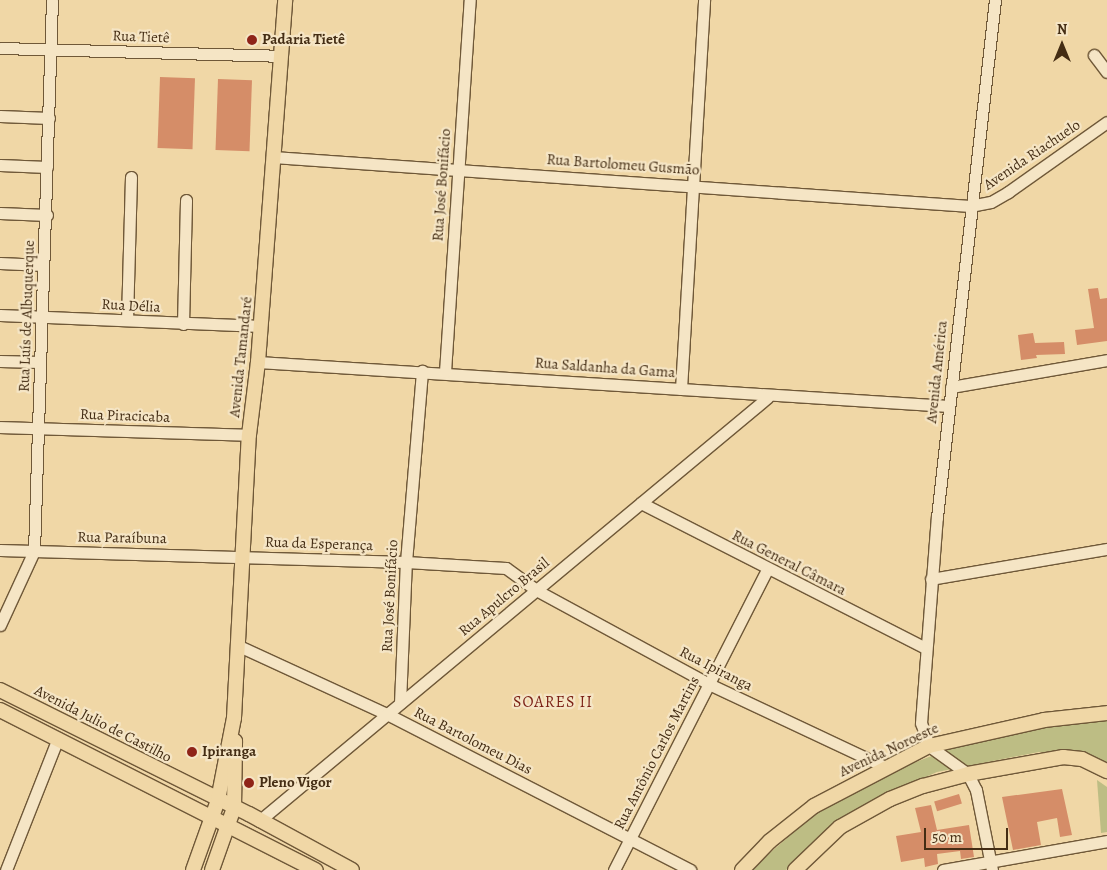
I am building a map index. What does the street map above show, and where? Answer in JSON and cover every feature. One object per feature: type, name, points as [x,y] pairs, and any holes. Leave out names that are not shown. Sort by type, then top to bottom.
[{"type":"main road","name":"Avenida Tamandaré","points":[[212,870],[234,808],[234,718],[250,435],[261,326],[284,0]]},
{"type":"main road","name":"Avenida Julio de Castilho","points":[[0,690],[352,870]]},
{"type":"main road","points":[[0,710],[316,870]]},
{"type":"main road","name":"Avenida Noroeste","points":[[742,870],[770,841],[814,806],[885,767],[929,746],[1035,721],[1107,713]]},
{"type":"main road","name":"Avenida Tamandaré","points":[[204,842],[218,800],[234,718]]},
{"type":"main road","points":[[795,870],[840,827],[890,798],[968,774],[1063,757],[1088,761],[1107,771]]},
{"type":"main road","points":[[193,870],[204,842]]},
{"type":"main road","points":[[199,870],[205,857],[204,842]]},
{"type":"street","name":"Rua Luís de Albuquerque","points":[[0,625],[34,551],[43,264],[47,215],[52,0]]},
{"type":"street","name":"Rua José Bonifácio","points":[[445,372],[470,0]]},
{"type":"street","points":[[681,389],[704,0]]},
{"type":"street","name":"Avenida América","points":[[929,746],[921,723],[931,579],[970,206],[995,0]]},
{"type":"street","name":"Rua Tietê","points":[[0,48],[280,56]]},
{"type":"street","points":[[1094,55],[1107,72]]},
{"type":"street","points":[[0,116],[49,118]]},
{"type":"street","name":"Avenida Riachuelo","points":[[970,206],[992,202],[1107,122]]},
{"type":"street","name":"Rua Bartolomeu Gusmão","points":[[273,157],[692,184],[970,206]]},
{"type":"street","points":[[0,165],[47,167]]},
{"type":"street","points":[[127,320],[131,177]]},
{"type":"street","points":[[183,324],[186,200]]},
{"type":"street","points":[[0,213],[47,215]]},
{"type":"street","points":[[0,263],[43,264]]},
{"type":"street","name":"Rua Délia","points":[[0,315],[261,326]]},
{"type":"street","points":[[952,386],[1107,360]]},
{"type":"street","points":[[0,361],[40,362]]},
{"type":"street","name":"Rua Saldanha da Gama","points":[[258,362],[445,372],[768,397],[949,406]]},
{"type":"street","name":"Rua José Bonifácio","points":[[400,703],[406,562],[422,371]]},
{"type":"street","name":"Rua Apulcro Brasil","points":[[259,821],[768,397]]},
{"type":"street","name":"Rua Piracicaba","points":[[0,427],[250,435]]},
{"type":"street","name":"Rua General Câmara","points":[[641,503],[767,570],[925,648]]},
{"type":"street","points":[[931,579],[1107,549]]},
{"type":"street","name":"Rua Paraíbuna","points":[[0,550],[243,556]]},
{"type":"street","name":"Rua da Esperança","points":[[243,556],[506,568],[536,590]]},
{"type":"street","name":"Rua Antônio Carlos Martins","points":[[614,870],[767,570]]},
{"type":"street","name":"Rua Ipiranga","points":[[536,590],[709,684],[885,767]]},
{"type":"street","name":"Rua Bartolomeu Dias","points":[[239,646],[387,714],[690,870]]},
{"type":"street","points":[[6,870],[58,738]]},
{"type":"street","points":[[929,746],[968,774],[976,790],[992,866]]},
{"type":"street","points":[[944,870],[992,866],[1107,841]]},
{"type":"green space","points":[[1107,720],[1107,764],[1098,759],[1064,752],[1039,752],[937,772],[885,795],[814,843],[786,870],[750,870],[816,813],[890,772],[960,745],[1047,726]]},
{"type":"green space","points":[[1097,780],[1107,787],[1107,832],[1101,833]]},
{"type":"building","points":[[160,77],[195,78],[193,149],[158,148]]},
{"type":"building","points":[[218,79],[252,80],[250,151],[216,150]]},
{"type":"building","points":[[1098,288],[1100,299],[1107,298],[1107,341],[1077,345],[1075,330],[1094,328],[1088,289]]},
{"type":"building","points":[[1033,333],[1035,343],[1064,342],[1065,354],[1036,355],[1037,358],[1021,360],[1018,335]]},
{"type":"building","points":[[1062,789],[1072,835],[1060,837],[1057,818],[1037,822],[1041,845],[1013,850],[1002,797]]},
{"type":"building","points":[[959,794],[962,804],[937,811],[934,802]]},
{"type":"building","points":[[931,805],[937,830],[969,825],[974,857],[961,859],[960,851],[937,854],[938,864],[925,867],[924,858],[901,862],[896,836],[921,832],[915,808]]},
{"type":"place","name":"Padaria Tietê","points":[[252,40]]},
{"type":"place","name":"Ipiranga","points":[[192,752]]},
{"type":"place","name":"Pleno Vigor","points":[[249,783]]},
{"type":"district","name":"SOARES II","points":[[553,702]]}]
